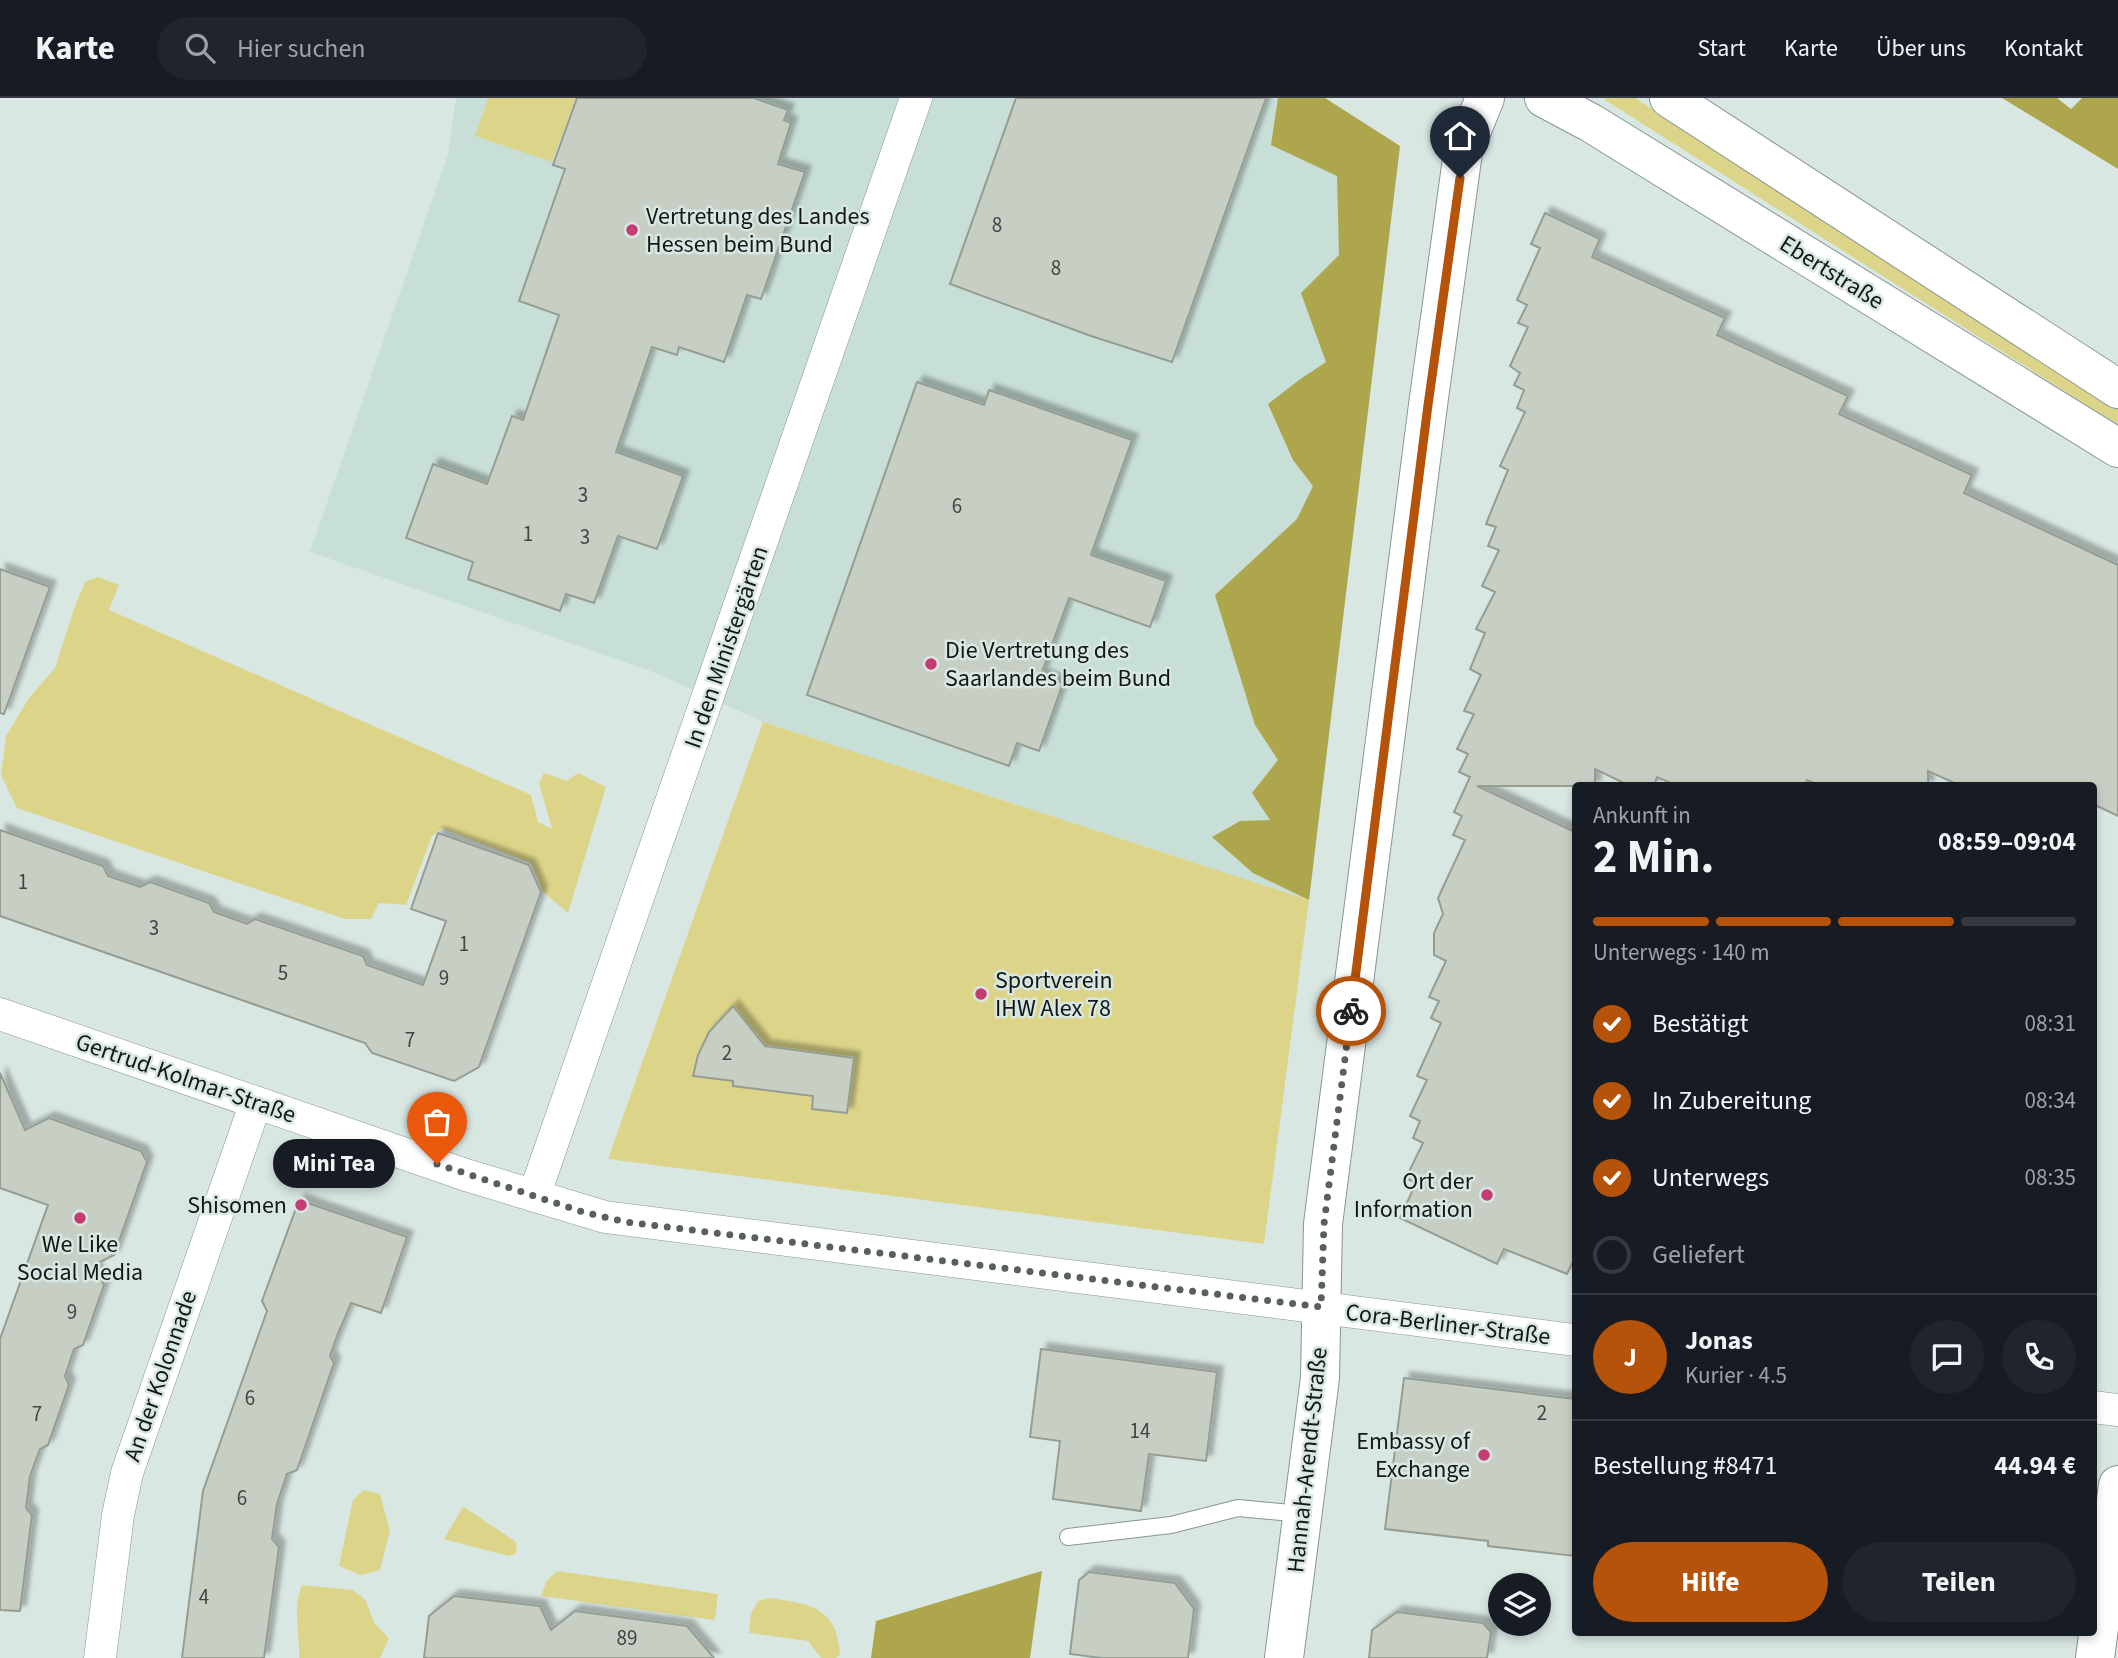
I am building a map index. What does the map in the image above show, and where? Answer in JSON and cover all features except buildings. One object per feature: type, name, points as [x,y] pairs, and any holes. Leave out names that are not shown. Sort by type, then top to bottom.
[{"type":"street","name":"In den Ministergärten","points":[[534,1196],[916,98]]},
{"type":"street","name":"Hannah-Arendt-Straße","points":[[1284,1658],[1320,1378],[1324,1224],[1430,392],[1463,152],[1485,98]]},
{"type":"street","name":"Ebertstraße","points":[[1544,98],[1591,123],[2118,448]]},
{"type":"street","points":[[1669,98],[2118,388]]},
{"type":"street","name":"Gertrud-Kolmar-Straße","points":[[0,1014],[534,1196],[626,1222],[1321,1307]]},
{"type":"street","name":"An der Kolonnade","points":[[100,1658],[125,1480],[256,1102]]},
{"type":"street","name":"Cora-Berliner-Straße","points":[[1321,1307],[1572,1340]]},
{"type":"street","points":[[2097,1407],[2118,1410]]},
{"type":"street","points":[[2095,1658],[2118,1485]]},
{"type":"lane","points":[[1068,1536],[1171,1525],[1238,1508],[1302,1514]]},
{"type":"shaded area","points":[[456,98],[1325,98],[1400,146],[1309,900],[763,722],[653,672],[310,552],[448,154]]},
{"type":"shaded area","points":[[488,98],[576,98],[552,162],[475,136]]},
{"type":"shaded area","points":[[1278,98],[1325,98],[1400,146],[1309,900],[1253,873],[1212,837],[1240,821],[1270,820],[1252,793],[1278,760],[1255,725],[1215,595],[1297,519],[1313,486],[1293,460],[1268,404],[1326,362],[1301,293],[1339,255],[1337,176],[1271,145]]},
{"type":"shaded area","points":[[1635,98],[2118,405],[2118,425],[1605,100]]},
{"type":"shaded area","points":[[2002,98],[2057,98],[2071,109],[2082,98],[2118,98],[2118,169]]},
{"type":"shaded area","points":[[98,577],[119,585],[109,610],[531,795],[538,822],[552,829],[539,783],[544,773],[567,781],[578,773],[606,787],[568,913],[543,892],[531,863],[442,828],[432,836],[406,905],[379,903],[371,919],[345,919],[17,808],[1,775],[6,736],[29,698],[55,668],[85,582]]},
{"type":"shaded area","name":"Sportverein IHW Alex 78","points":[[763,722],[1309,900],[1264,1244],[608,1159]]},
{"type":"shaded area","points":[[363,1490],[380,1494],[390,1531],[380,1570],[361,1575],[339,1566],[353,1500]]},
{"type":"shaded area","points":[[464,1507],[516,1542],[515,1554],[508,1556],[444,1539]]},
{"type":"shaded area","points":[[557,1571],[718,1594],[715,1620],[541,1596],[546,1582]]},
{"type":"shaded area","points":[[1042,1571],[1030,1658],[871,1658],[876,1621]]},
{"type":"shaded area","points":[[302,1585],[352,1590],[360,1595],[366,1601],[374,1623],[389,1638],[380,1658],[299,1658],[297,1613]]},
{"type":"shaded area","points":[[769,1598],[819,1610],[833,1626],[840,1655],[836,1658],[821,1658],[808,1641],[749,1633],[751,1614],[758,1601]]},
{"type":"way so far","points":[[437,1164],[583,1212],[626,1222],[1321,1307],[1324,1224],[1351,1011]]},
{"type":"place","name":"Vertretung des Landes Hessen beim Bund","points":[[632,230]]},
{"type":"place","name":"Die Vertretung des Saarlandes beim Bund","points":[[931,664]]},
{"type":"place","name":"Sportverein IHW Alex 78","points":[[981,994]]},
{"type":"place","name":"Mini Tea","points":[[437,1164]]},
{"type":"place","name":"Ort der Information","points":[[1487,1195]]},
{"type":"place","name":"Shisomen","points":[[301,1205]]},
{"type":"place","name":"We Like Social Media","points":[[80,1218]]},
{"type":"place","name":"Embassy of Exchange","points":[[1484,1455]]},
{"type":"route","points":[[1351,1011],[1428,405],[1460,178]]}]
